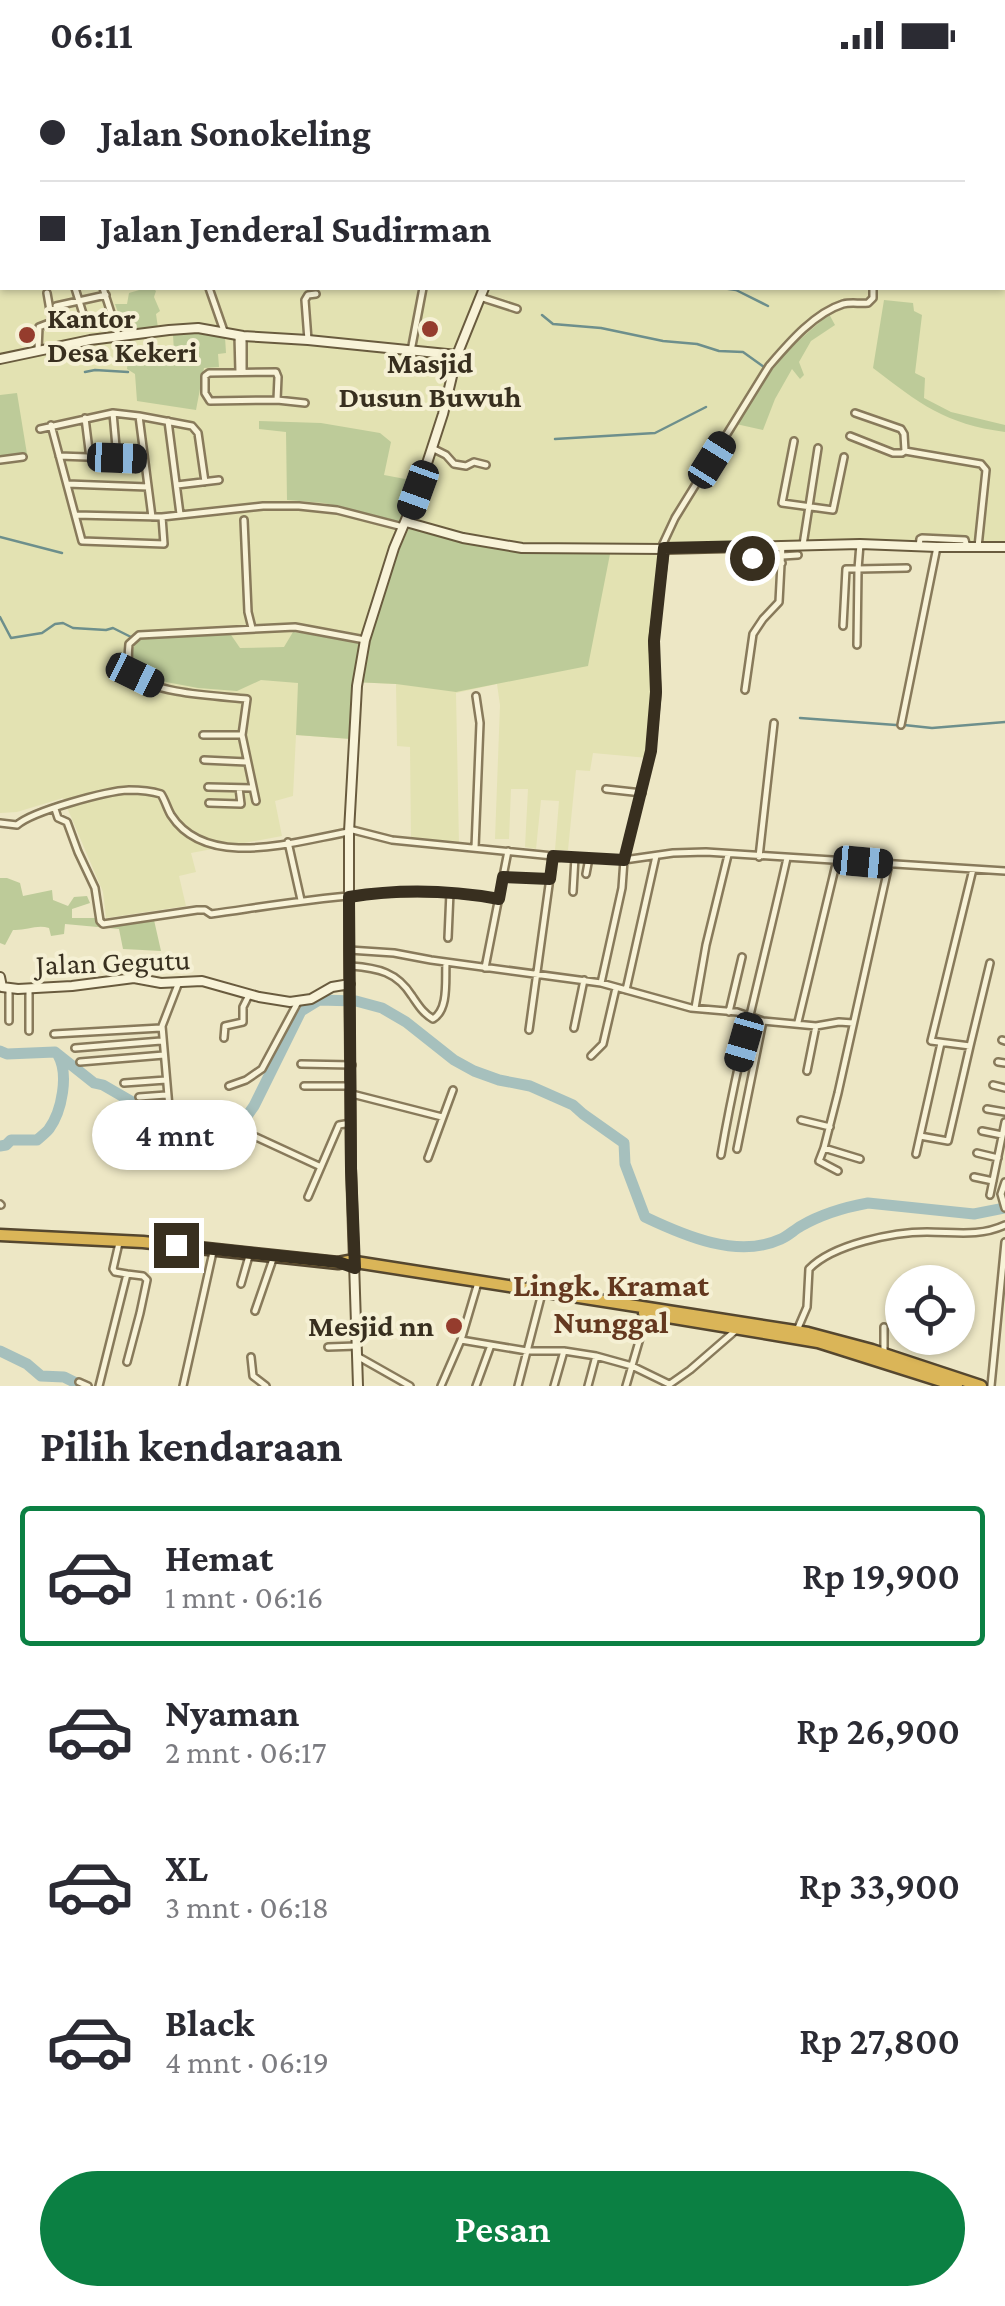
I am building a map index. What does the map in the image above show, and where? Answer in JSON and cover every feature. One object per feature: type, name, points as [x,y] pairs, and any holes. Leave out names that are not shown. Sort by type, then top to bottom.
[{"type":"highway","points":[[0,1235],[120,1240],[338,1262],[738,1329],[796,1331],[835,1338],[954,1382]]},
{"type":"highway","points":[[355,1265],[758,1328],[981,1386]]},
{"type":"street","points":[[75,290],[84,317]]},
{"type":"street","points":[[210,290],[224,331]]},
{"type":"street","points":[[411,351],[423,290]]},
{"type":"street","points":[[358,1386],[349,966],[349,830],[357,686],[365,640],[390,561],[444,414],[457,355],[483,290]]},
{"type":"street","points":[[601,983],[622,888],[624,860],[651,751],[656,698],[654,641],[663,548],[675,518],[769,366],[828,310],[847,303],[869,302],[873,290]]},
{"type":"street","points":[[56,306],[104,291],[118,338]]},
{"type":"street","points":[[38,351],[38,327],[52,322],[47,293]]},
{"type":"street","points":[[308,340],[305,300],[316,294]]},
{"type":"street","points":[[480,297],[517,309]]},
{"type":"street","points":[[0,359],[77,342],[184,329],[457,355]]},
{"type":"street","points":[[241,335],[241,372]]},
{"type":"street","points":[[277,400],[276,372],[205,376],[208,400],[305,404]]},
{"type":"street","points":[[112,413],[117,458]]},
{"type":"street","points":[[40,430],[112,413],[196,429],[205,482]]},
{"type":"street","points":[[850,436],[894,454],[905,450],[901,429],[855,413]]},
{"type":"street","points":[[139,416],[152,517]]},
{"type":"street","points":[[85,418],[90,458]]},
{"type":"street","points":[[168,421],[180,514]]},
{"type":"street","points":[[51,425],[82,541],[164,544],[162,517]]},
{"type":"street","points":[[794,441],[782,504],[833,510],[844,457]]},
{"type":"street","points":[[432,448],[454,464],[486,465]]},
{"type":"street","points":[[804,545],[818,448]]},
{"type":"street","points":[[905,450],[981,464],[986,470],[978,547]]},
{"type":"street","points":[[59,456],[144,459]]},
{"type":"street","points":[[0,460],[23,457]]},
{"type":"street","points":[[176,485],[219,480]]},
{"type":"street","points":[[67,484],[148,488]]},
{"type":"street","points":[[74,514],[162,517],[299,506],[337,510],[522,548],[752,546],[798,555]]},
{"type":"street","points":[[244,520],[252,628]]},
{"type":"street","points":[[919,546],[922,538],[966,540],[967,547]]},
{"type":"street","points":[[857,646],[860,544]]},
{"type":"street","points":[[752,546],[754,562],[804,545],[1005,547]]},
{"type":"street","points":[[900,725],[937,547]]},
{"type":"street","points":[[745,690],[753,634],[779,602],[782,554]]},
{"type":"street","points":[[843,626],[846,569],[907,568]]},
{"type":"street","points":[[256,802],[242,735],[247,699],[159,687],[135,675],[128,660],[129,644],[139,635],[294,627],[365,640]]},
{"type":"street","points":[[475,848],[480,723],[476,696]]},
{"type":"street","points":[[760,857],[774,723]]},
{"type":"street","points":[[203,734],[242,735]]},
{"type":"street","points":[[204,760],[247,762]]},
{"type":"street","points":[[208,787],[253,788]]},
{"type":"street","points":[[209,804],[241,804],[238,788]]},
{"type":"street","points":[[606,789],[642,793]]},
{"type":"street","points":[[0,823],[17,825],[28,817],[118,792],[152,792],[162,795],[174,819],[189,832],[221,848],[242,849],[349,830],[392,840],[553,856],[624,860],[696,852],[1005,871]]},
{"type":"street","points":[[55,809],[58,818],[67,822],[95,888],[103,924],[197,910],[213,914],[388,892],[450,892],[499,899]]},
{"type":"street","points":[[288,842],[301,900]]},
{"type":"street","points":[[485,968],[508,850]]},
{"type":"street","points":[[695,1009],[728,854]]},
{"type":"street","points":[[529,1030],[553,856]]},
{"type":"street","points":[[626,990],[656,856]]},
{"type":"street","points":[[573,892],[576,857]]},
{"type":"street","points":[[586,874],[589,858]]},
{"type":"street","points":[[721,1155],[787,858]]},
{"type":"street","points":[[798,1024],[836,860]]},
{"type":"street","points":[[838,1171],[819,1163],[889,864]]},
{"type":"street","points":[[970,1046],[931,1041],[973,869]]},
{"type":"street","points":[[503,877],[550,879]]},
{"type":"street","points":[[448,938],[450,892]]},
{"type":"street","points":[[349,950],[584,980],[695,1009],[764,1021],[816,1026],[853,1023]]},
{"type":"street","points":[[729,1012],[742,956]]},
{"type":"street","points":[[349,966],[373,967],[390,973],[411,993],[424,1013],[435,1019],[442,1011],[446,962]]},
{"type":"street","points":[[920,1136],[948,1142],[990,963]]},
{"type":"street","name":"Jalan Gegutu","points":[[0,978],[2,987],[9,988],[72,986],[134,978],[162,983],[202,981],[248,995],[298,1002],[336,986],[350,989]]},
{"type":"street","points":[[574,1028],[584,980]]},
{"type":"street","points":[[179,982],[162,1028],[169,1114],[173,1125],[190,1138],[222,1135]]},
{"type":"street","points":[[9,988],[9,1021]]},
{"type":"street","points":[[28,1032],[29,988]]},
{"type":"street","points":[[591,1056],[603,1044],[616,988]]},
{"type":"street","points":[[224,1038],[225,1026],[242,1022],[248,995]]},
{"type":"street","points":[[229,1086],[262,1068],[298,1002]]},
{"type":"street","points":[[737,1149],[764,1021]]},
{"type":"street","points":[[807,1072],[816,1026]]},
{"type":"street","points":[[54,1034],[162,1028]]},
{"type":"street","points":[[74,1048],[162,1041]]},
{"type":"street","points":[[916,1154],[941,1042]]},
{"type":"street","points":[[80,1062],[164,1054]]},
{"type":"street","points":[[301,1064],[352,1065]]},
{"type":"street","points":[[124,1083],[166,1080]]},
{"type":"street","points":[[992,1085],[1005,1088]]},
{"type":"street","points":[[304,1086],[352,1090],[442,1118]]},
{"type":"street","points":[[428,1158],[453,1090]]},
{"type":"street","points":[[140,1097],[168,1095]]},
{"type":"street","points":[[169,1114],[226,1107]]},
{"type":"street","points":[[988,1108],[1005,1112]]},
{"type":"street","points":[[800,1120],[830,1127]]},
{"type":"street","points":[[179,1130],[225,1122]]},
{"type":"street","points":[[990,1195],[1005,1122]]},
{"type":"street","points":[[308,1198],[339,1125],[352,1123]]},
{"type":"street","points":[[982,1131],[1002,1135]]},
{"type":"street","points":[[256,1137],[321,1167]]},
{"type":"street","points":[[824,1148],[860,1159]]},
{"type":"street","points":[[976,1154],[998,1158]]},
{"type":"street","points":[[974,1176],[993,1180]]},
{"type":"street","points":[[1005,1182],[1005,1208]]},
{"type":"street","points":[[796,1331],[807,1307],[808,1268],[818,1260],[892,1234],[971,1234],[1005,1225]]},
{"type":"street","points":[[120,1240],[113,1269],[146,1280],[127,1362]]},
{"type":"street","points":[[991,1386],[1005,1242]]},
{"type":"street","points":[[183,1386],[214,1250]]},
{"type":"street","points":[[241,1284],[250,1253]]},
{"type":"street","points":[[255,1311],[274,1256]]},
{"type":"street","points":[[99,1386],[127,1274]]},
{"type":"street","points":[[441,1386],[461,1340],[477,1286]]},
{"type":"street","points":[[518,1386],[541,1297]]},
{"type":"street","points":[[626,1386],[647,1314]]},
{"type":"street","points":[[884,1328],[884,1354]]},
{"type":"street","points":[[461,1340],[528,1351],[596,1356],[632,1366],[669,1385],[738,1329]]},
{"type":"street","points":[[476,1386],[491,1345]]},
{"type":"street","points":[[328,1347],[357,1351],[410,1386]]},
{"type":"street","points":[[554,1386],[564,1351]]},
{"type":"street","points":[[588,1386],[596,1356]]},
{"type":"street","points":[[251,1357],[253,1376],[266,1386]]},
{"type":"street","points":[[79,1382],[88,1386]]},
{"type":"green space","points":[[0,290],[1005,290],[1005,541],[659,543],[648,758],[593,753],[590,771],[576,770],[568,850],[555,850],[559,801],[541,800],[536,849],[525,847],[528,789],[511,789],[509,839],[495,839],[500,705],[497,684],[456,693],[459,844],[411,840],[410,747],[397,746],[396,684],[353,682],[351,739],[296,735],[293,796],[275,801],[282,836],[191,853],[196,872],[179,876],[186,906],[106,918],[103,892],[63,798],[0,813]]},
{"type":"green space","points":[[156,291],[158,328],[138,332],[133,318],[120,318],[115,304],[127,304],[129,293]]},
{"type":"green space","points":[[884,300],[913,303],[914,311],[922,315],[915,373],[925,378],[924,398],[951,412],[1005,425],[1005,432],[949,418],[873,368]]},
{"type":"green space","points":[[829,314],[835,325],[811,341],[799,362],[804,375],[800,379],[792,369],[763,430],[736,424],[781,356]]},
{"type":"green space","points":[[200,333],[225,337],[226,353],[218,354],[219,367],[204,368],[196,410],[137,401],[135,374],[127,369],[128,360],[144,359],[146,352],[174,351],[173,335]]},
{"type":"green space","points":[[17,393],[27,454],[0,456],[0,395]]},
{"type":"green space","points":[[259,421],[321,423],[380,433],[391,442],[384,475],[416,481],[401,522],[324,503],[287,500],[286,432],[259,429]]},
{"type":"green space","points":[[409,528],[522,553],[610,554],[588,666],[456,692],[353,682],[351,739],[296,735],[298,683],[261,680],[237,691],[166,682],[138,671],[132,653],[137,638],[229,632],[240,648],[284,647],[293,632],[368,641],[389,573]]},
{"type":"green space","points":[[0,878],[20,883],[23,896],[52,890],[53,900],[68,906],[74,897],[87,896],[90,903],[72,909],[72,918],[95,918],[102,926],[154,920],[161,951],[123,949],[119,929],[65,924],[64,934],[51,936],[49,928],[44,927],[13,930],[5,945],[0,943]]},
{"type":"waterway","points":[[736,290],[768,306]]},
{"type":"waterway","points":[[542,315],[553,324],[601,328],[719,351],[743,352],[764,367]]},
{"type":"waterway","points":[[85,372],[128,372]]},
{"type":"waterway","points":[[555,439],[655,433],[706,407]]},
{"type":"waterway","points":[[0,537],[62,553]]},
{"type":"waterway","points":[[0,617],[11,638],[42,633],[63,623],[73,628],[113,628],[131,637]]},
{"type":"waterway","points":[[800,718],[896,725]]},
{"type":"waterway","points":[[904,725],[932,728],[1005,722]]},
{"type":"waterway","points":[[0,1051],[55,1052],[94,1083],[141,1107],[164,1133],[193,1149],[218,1147],[233,1136],[254,1106],[301,1011],[319,1000],[356,1001],[382,1008],[406,1022],[474,1071],[530,1086],[573,1105],[624,1143],[625,1164],[645,1217],[694,1238],[730,1246],[764,1245],[825,1215],[868,1203],[974,1214],[1005,1208]]},
{"type":"waterway","points":[[0,1146],[11,1140],[37,1140],[49,1129],[62,1092],[63,1072],[58,1055]]},
{"type":"waterway","points":[[0,1351],[41,1376],[64,1377],[82,1386]]},
{"type":"place","name":"Masjid Dusun Buwuh","points":[[430,329]]},
{"type":"place","name":"Kantor Desa Kekeri","points":[[27,335]]},
{"type":"place","name":"Mesjid nn","points":[[454,1326]]},
{"type":"district","name":"Lingk. Kramat Nunggal","points":[[611,1304]]},
{"type":"route","points":[[176,1245],[338,1262],[355,1268],[349,897],[435,892],[499,899],[503,877],[550,879],[553,856],[624,860],[651,751],[656,692],[654,641],[664,548],[752,546],[752,558]]}]
